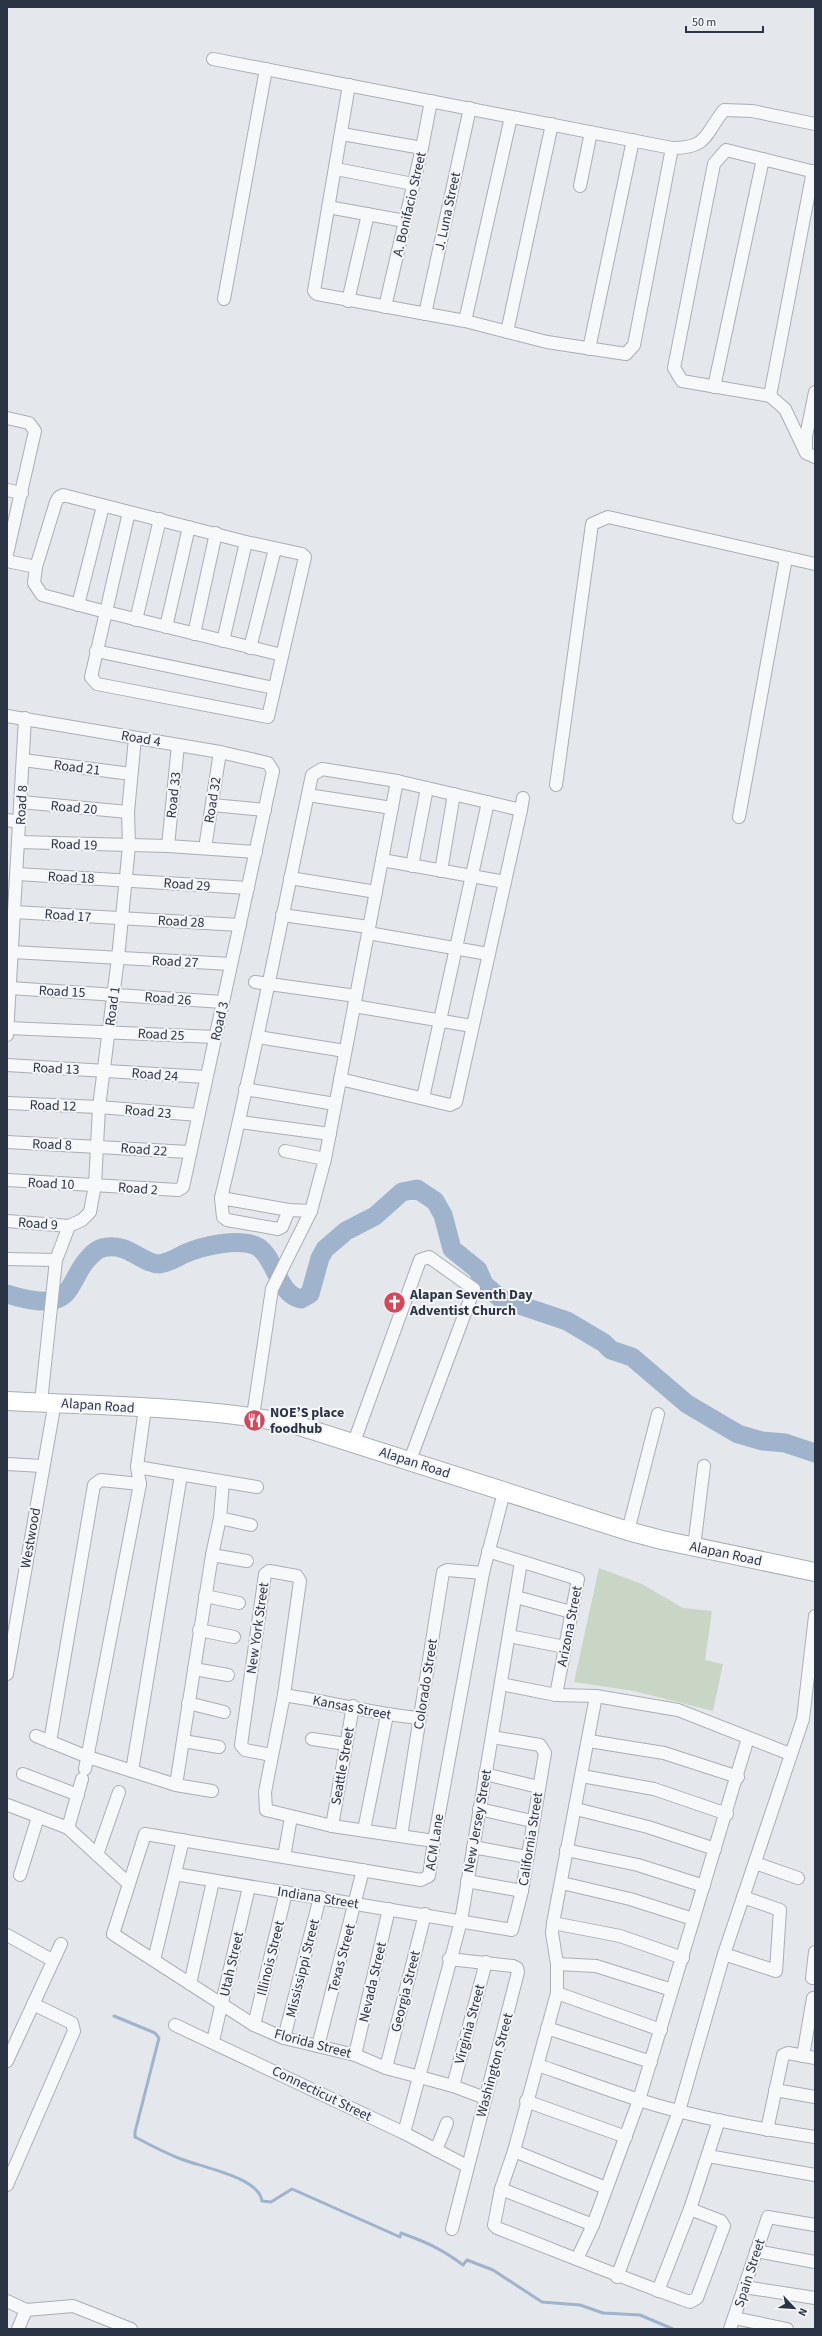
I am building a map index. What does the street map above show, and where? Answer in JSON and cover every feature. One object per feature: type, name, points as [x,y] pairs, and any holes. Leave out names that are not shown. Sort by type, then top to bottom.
[{"type":"street","points":[[213,59],[672,148],[689,148],[701,143],[724,110],[752,111],[815,124]]},
{"type":"street","points":[[224,299],[266,69]]},
{"type":"street","points":[[349,85],[336,169],[314,289],[317,294],[348,301],[465,321],[506,332],[589,350],[626,354],[634,346],[672,148]]},
{"type":"street","name":"A. Bonifacio Street","points":[[385,307],[414,184],[431,101]]},
{"type":"street","name":"J. Luna Street","points":[[425,314],[470,108]]},
{"type":"street","points":[[465,321],[511,116]]},
{"type":"street","points":[[506,332],[552,124]]},
{"type":"street","points":[[580,186],[591,132]]},
{"type":"street","points":[[342,134],[422,148]]},
{"type":"street","points":[[589,350],[632,140]]},
{"type":"street","points":[[770,396],[814,171],[726,150],[714,164],[674,368],[682,381],[770,396],[785,409],[810,455]]},
{"type":"street","points":[[714,387],[764,159]]},
{"type":"street","points":[[336,169],[414,184]]},
{"type":"street","points":[[328,207],[405,221]]},
{"type":"street","points":[[348,301],[368,214]]},
{"type":"street","points":[[810,455],[806,436],[815,392]]},
{"type":"street","points":[[7,418],[29,423],[36,431],[22,493],[11,525],[7,554]]},
{"type":"street","points":[[7,490],[22,493]]},
{"type":"street","points":[[129,512],[106,612],[96,651],[91,677],[97,684],[266,718],[269,715],[305,557],[302,554],[246,542],[216,533],[63,495],[59,497],[36,567],[34,583],[42,595],[78,605],[106,612],[136,620],[282,655]]},
{"type":"street","points":[[78,605],[104,506]]},
{"type":"street","points":[[556,785],[592,524],[608,517],[815,564]]},
{"type":"street","points":[[136,620],[160,519]]},
{"type":"street","points":[[166,627],[189,527]]},
{"type":"street","points":[[194,634],[216,533]]},
{"type":"street","points":[[222,641],[246,542]]},
{"type":"street","points":[[250,648],[275,549]]},
{"type":"street","points":[[739,817],[786,558]]},
{"type":"street","points":[[7,560],[36,567]]},
{"type":"street","points":[[96,651],[274,688]]},
{"type":"street","name":"Road 4","points":[[7,716],[220,752],[268,763],[272,767]]},
{"type":"street","name":"Road 8","points":[[7,1032],[25,718]]},
{"type":"street","name":"Road 1","points":[[70,1226],[82,1220],[90,1212],[95,1185],[99,1107],[105,1070],[108,1031],[118,958],[129,846],[128,812],[135,738]]},
{"type":"street","name":"Road 33","points":[[168,846],[178,745]]},
{"type":"street","name":"Road 32","points":[[205,848],[220,752]]},
{"type":"street","name":"Road 21","points":[[23,760],[131,774]]},
{"type":"street","name":"Road 3","points":[[181,1190],[256,852],[272,767]]},
{"type":"street","points":[[289,1210],[282,1227],[278,1229],[227,1220],[223,1217],[221,1198],[240,1122],[245,1089],[258,1037],[267,983],[312,775],[322,769],[397,781],[521,810]]},
{"type":"street","points":[[253,1416],[272,1289],[311,1211],[325,1159],[397,781]]},
{"type":"street","points":[[412,866],[427,788]]},
{"type":"street","points":[[441,871],[454,794]]},
{"type":"street","points":[[308,795],[392,808]]},
{"type":"street","points":[[340,1079],[450,1105],[456,1102],[523,798]]},
{"type":"street","name":"Road 20","points":[[21,802],[128,812]]},
{"type":"street","points":[[423,1098],[488,802]]},
{"type":"street","points":[[212,804],[265,810]]},
{"type":"street","points":[[7,820],[19,822]]},
{"type":"street","name":"Road 19","points":[[18,842],[129,846]]},
{"type":"street","points":[[129,846],[168,846],[256,852]]},
{"type":"street","points":[[382,860],[504,882]]},
{"type":"street","name":"Road 18","points":[[17,874],[125,879]]},
{"type":"street","points":[[290,878],[376,892]]},
{"type":"street","name":"Road 29","points":[[125,879],[248,888]]},
{"type":"street","name":"Road 17","points":[[14,912],[121,918]]},
{"type":"street","points":[[282,915],[369,930],[488,954]]},
{"type":"street","name":"Road 28","points":[[121,918],[240,924]]},
{"type":"street","name":"Road 27","points":[[12,952],[231,964]]},
{"type":"street","points":[[255,982],[267,983],[441,1021],[472,1026]]},
{"type":"street","name":"Road 15","points":[[10,988],[113,994]]},
{"type":"street","name":"Road 26","points":[[113,994],[223,1002]]},
{"type":"street","name":"Road 25","points":[[7,1032],[108,1031],[215,1037]]},
{"type":"street","points":[[258,1037],[345,1051]]},
{"type":"street","name":"Road 13","points":[[7,1065],[105,1070]]},
{"type":"street","name":"Road 24","points":[[105,1070],[206,1077]]},
{"type":"street","points":[[245,1089],[335,1104]]},
{"type":"street","name":"Road 12","points":[[7,1103],[99,1107]]},
{"type":"street","name":"Road 23","points":[[99,1107],[198,1115]]},
{"type":"street","points":[[240,1122],[330,1134]]},
{"type":"street","name":"Road 8","points":[[7,1142],[98,1146]]},
{"type":"street","name":"Road 22","points":[[98,1146],[189,1152]]},
{"type":"street","points":[[285,1151],[325,1159]]},
{"type":"street","name":"Road 10","points":[[7,1180],[95,1185]]},
{"type":"street","name":"Road 2","points":[[95,1185],[181,1190]]},
{"type":"street","points":[[221,1198],[289,1210],[311,1211]]},
{"type":"street","name":"Road 9","points":[[7,1221],[70,1226]]},
{"type":"street","points":[[7,1259],[56,1260],[70,1226]]},
{"type":"street","points":[[354,1442],[420,1260],[429,1257],[474,1289],[410,1460]]},
{"type":"street","name":"Westwood","points":[[7,1674],[42,1466],[48,1402],[49,1312],[56,1260]]},
{"type":"street","name":"Alapan Road","points":[[7,1401],[48,1402],[253,1416],[293,1424],[354,1442],[504,1492],[628,1531],[815,1572]]},
{"type":"street","points":[[68,1828],[85,1768],[140,1484],[137,1467],[145,1408]]},
{"type":"street","points":[[628,1531],[658,1414]]},
{"type":"street","points":[[7,1464],[42,1466]]},
{"type":"street","points":[[694,1546],[704,1466]]},
{"type":"street","points":[[137,1467],[257,1487]]},
{"type":"street","points":[[132,1771],[181,1475]]},
{"type":"street","points":[[50,1742],[94,1485],[101,1480],[140,1484]]},
{"type":"street","points":[[176,1785],[199,1630],[220,1518],[223,1482]]},
{"type":"street","name":"ACM Lane","points":[[113,1934],[145,1834],[422,1880],[429,1876],[434,1841],[483,1573],[504,1492]]},
{"type":"street","points":[[220,1518],[252,1525]]},
{"type":"street","name":"Arizona Street","points":[[488,1551],[578,1579],[556,1695]]},
{"type":"street","points":[[212,1555],[247,1560]]},
{"type":"street","name":"New Jersey Street","points":[[404,2132],[408,2111],[420,2078],[449,1959],[461,1921],[521,1562]]},
{"type":"street","name":"New York Street","points":[[271,1755],[245,1750],[241,1745],[265,1574],[270,1570],[297,1576],[300,1581],[284,1695],[271,1755],[264,1806],[266,1810],[271,1813],[291,1817]]},
{"type":"street","name":"Colorado Street","points":[[401,1836],[443,1572],[447,1570],[483,1573]]},
{"type":"street","points":[[205,1596],[239,1602]]},
{"type":"street","points":[[516,1597],[571,1612]]},
{"type":"street","points":[[617,2277],[679,2111],[724,1954],[803,1719],[815,1616]]},
{"type":"street","points":[[199,1630],[234,1637]]},
{"type":"street","points":[[509,1636],[565,1647]]},
{"type":"street","points":[[194,1669],[228,1675]]},
{"type":"street","points":[[501,1684],[556,1695],[596,1696],[678,1710],[790,1754]]},
{"type":"street","name":"Kansas Street","points":[[284,1695],[353,1706],[387,1715],[420,1718]]},
{"type":"street","points":[[596,1696],[576,1809],[566,1850],[562,1883],[553,1922],[552,1933],[558,1964],[557,1993],[538,2065],[526,2101],[514,2151],[501,2189],[495,2227],[578,2259],[617,2277],[690,2302],[697,2298],[724,2226],[721,2221],[690,2209]]},
{"type":"street","points":[[188,1703],[224,1712]]},
{"type":"street","name":"Seattle Street","points":[[332,1826],[353,1706]]},
{"type":"street","points":[[364,1830],[387,1715]]},
{"type":"street","points":[[36,1736],[50,1742],[85,1768],[132,1771],[176,1785],[212,1791]]},
{"type":"street","name":"California Street","points":[[461,1921],[512,1930],[522,1891],[532,1821],[545,1753],[544,1748],[540,1746],[492,1737]]},
{"type":"street","points":[[578,2259],[639,2100],[683,1958],[693,1919],[727,1814],[748,1738]]},
{"type":"street","points":[[312,1739],[346,1744]]},
{"type":"street","points":[[182,1740],[219,1747]]},
{"type":"street","points":[[589,1741],[664,1753],[738,1777]]},
{"type":"street","points":[[23,1774],[78,1795]]},
{"type":"street","points":[[485,1774],[538,1787]]},
{"type":"street","points":[[582,1776],[654,1789],[727,1814]]},
{"type":"street","points":[[97,1855],[119,1792]]},
{"type":"street","points":[[8,1805],[68,1828],[129,1884]]},
{"type":"street","points":[[479,1809],[532,1821]]},
{"type":"street","points":[[576,1809],[648,1827],[715,1849]]},
{"type":"street","points":[[20,1875],[38,1817]]},
{"type":"street","points":[[284,1857],[291,1817],[332,1826],[434,1841]]},
{"type":"street","points":[[154,1960],[183,1840]]},
{"type":"street","points":[[473,1847],[527,1858]]},
{"type":"street","points":[[566,1850],[638,1865],[704,1886]]},
{"type":"street","points":[[755,1863],[798,1878]]},
{"type":"street","name":"Texas Street","points":[[318,2046],[363,1870]]},
{"type":"street","name":"Indiana Street","points":[[175,1874],[461,1921]]},
{"type":"street","points":[[190,1984],[213,1881]]},
{"type":"street","points":[[467,1881],[522,1891]]},
{"type":"street","points":[[562,1883],[630,1899],[693,1919]]},
{"type":"street","name":"Utah Street","points":[[213,2041],[249,1886]]},
{"type":"street","name":"Illinois Street","points":[[254,2025],[286,1892]]},
{"type":"street","name":"Mississippi Street","points":[[284,2038],[320,1897]]},
{"type":"street","points":[[724,1954],[776,1971],[780,1910],[743,1898]]},
{"type":"street","name":"Nevada Street","points":[[355,2055],[389,1909]]},
{"type":"street","name":"Georgia Street","points":[[386,2068],[425,1914]]},
{"type":"street","points":[[553,1922],[620,1936],[683,1958]]},
{"type":"street","name":"Florida Street","points":[[113,1934],[254,2025],[284,2038],[355,2055],[386,2068],[453,2086],[485,2098]]},
{"type":"street","points":[[7,1935],[52,1960]]},
{"type":"street","points":[[7,2061],[52,1960],[61,1944]]},
{"type":"street","points":[[814,1978],[815,1952]]},
{"type":"street","name":"Washington Street","points":[[449,1959],[514,1966],[517,1968],[518,1972],[467,2166],[452,2230]]},
{"type":"street","name":"Virginia Street","points":[[453,2086],[486,1962]]},
{"type":"street","points":[[558,1964],[596,1966],[672,1990]]},
{"type":"street","points":[[557,1993],[661,2030]]},
{"type":"street","points":[[767,2130],[783,2056],[788,2053],[809,2057],[812,1998]]},
{"type":"street","points":[[7,2185],[74,2031],[72,2023],[33,2004]]},
{"type":"street","name":"Connecticut Street","points":[[175,2025],[213,2041],[404,2132],[467,2166]]},
{"type":"street","points":[[547,2028],[651,2062]]},
{"type":"street","points":[[538,2065],[639,2100],[679,2111],[767,2130],[815,2137]]},
{"type":"street","points":[[775,2090],[815,2097]]},
{"type":"street","points":[[526,2101],[626,2137]]},
{"type":"street","points":[[658,2291],[690,2209],[719,2120]]},
{"type":"street","points":[[436,2150],[447,2123]]},
{"type":"street","points":[[514,2151],[606,2188]]},
{"type":"street","points":[[708,2156],[815,2175]]},
{"type":"street","points":[[501,2189],[592,2225]]},
{"type":"street","name":"Spain Street","points":[[732,2324],[768,2217],[815,2225]]},
{"type":"street","points":[[756,2251],[815,2262]]},
{"type":"street","points":[[744,2287],[815,2298]]},
{"type":"street","points":[[7,2302],[26,2310],[73,2306],[131,2329]]},
{"type":"street","points":[[18,2329],[26,2310]]},
{"type":"street","points":[[732,2324],[787,2329]]},
{"type":"green space","points":[[599,1568],[642,1584],[683,1608],[712,1611],[705,1660],[723,1664],[713,1711],[634,1691],[574,1682]]},
{"type":"waterway","points":[[7,1294],[37,1301],[59,1298],[68,1291],[80,1269],[88,1259],[95,1251],[102,1248],[111,1247],[127,1250],[146,1261],[159,1264],[201,1248],[221,1244],[241,1243],[258,1247],[264,1252],[287,1291],[293,1296],[301,1299],[310,1294],[320,1258],[325,1249],[346,1231],[375,1216],[402,1192],[417,1189],[435,1201],[443,1215],[452,1249],[478,1270],[484,1284],[501,1299],[567,1321],[604,1343],[611,1350],[632,1357],[687,1404],[738,1434],[762,1441],[785,1443],[815,1453]]},
{"type":"waterway","points":[[114,2016],[155,2033],[159,2038],[135,2137],[175,2157],[215,2169],[240,2179],[251,2185],[258,2193],[262,2201],[271,2202],[292,2189],[400,2237],[401,2233],[426,2243],[441,2250],[463,2265],[467,2260],[493,2270],[542,2302],[580,2305],[603,2313],[640,2315],[673,2329]]},
{"type":"place","name":"Alapan Seventh Day Adventist Church","points":[[394,1302]]},
{"type":"place","name":"NOE’S place foodhub","points":[[254,1420]]}]
